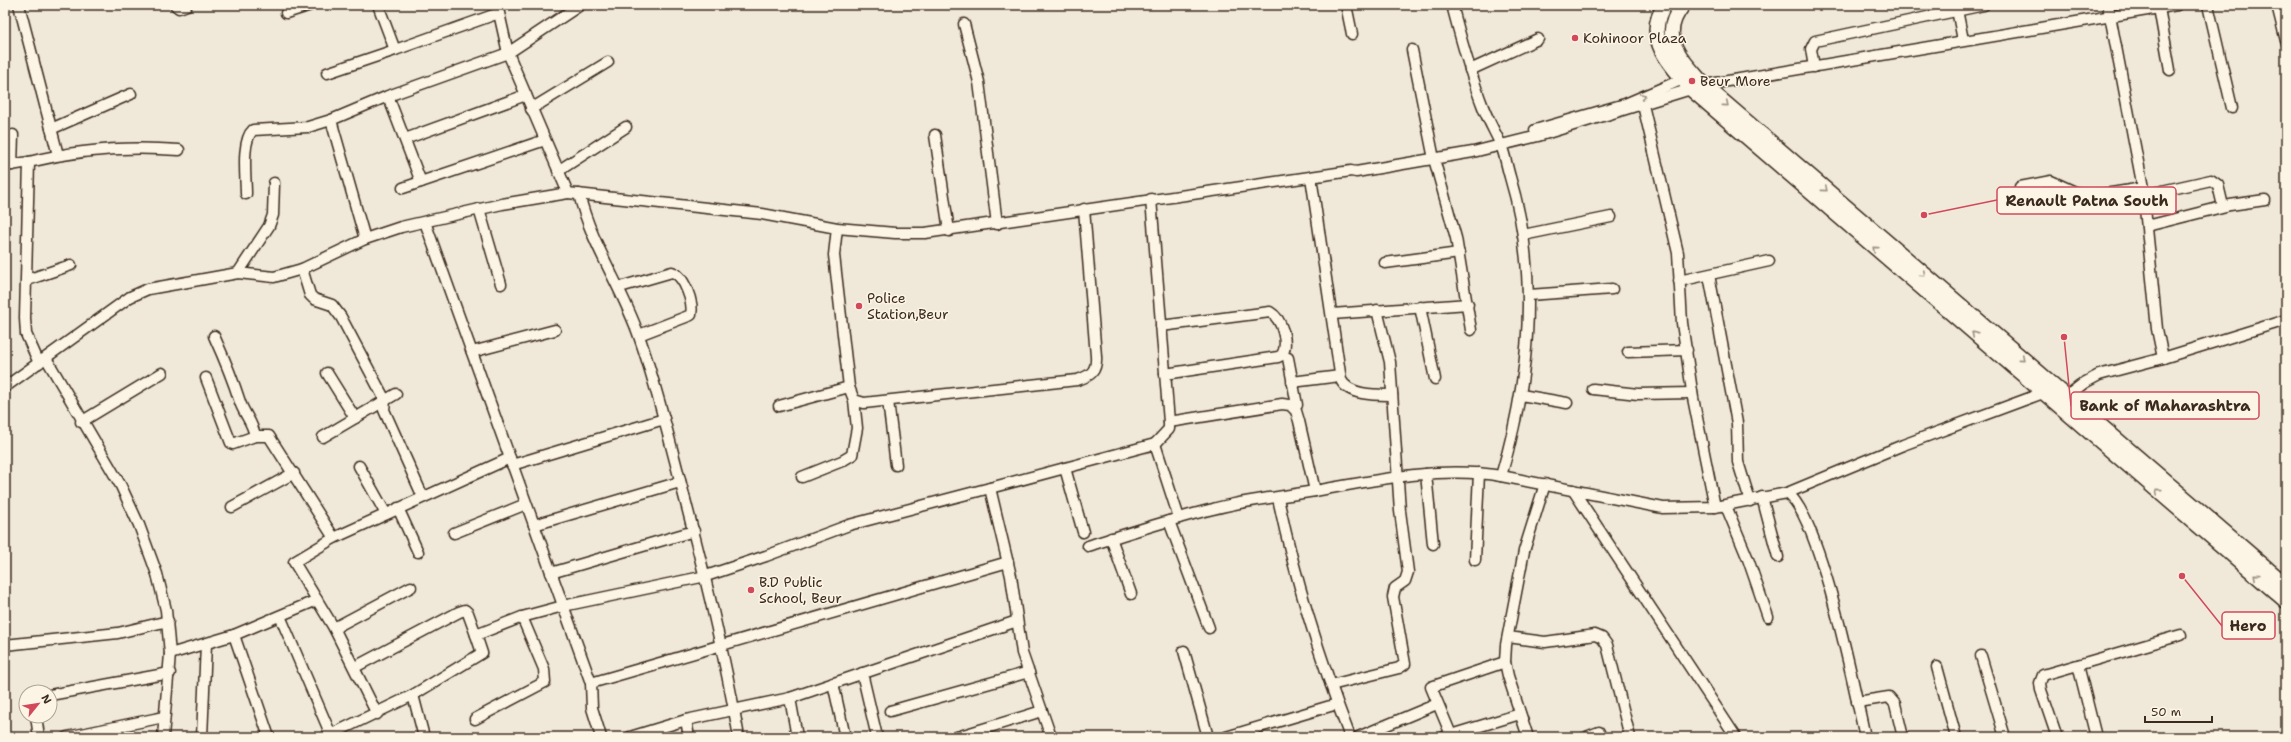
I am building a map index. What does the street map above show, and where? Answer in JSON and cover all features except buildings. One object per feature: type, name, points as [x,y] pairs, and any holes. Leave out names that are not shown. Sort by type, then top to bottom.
[{"type":"highway","points":[[1683,5],[1673,20],[1670,31],[1673,43],[1689,81]]},
{"type":"highway","points":[[1660,7],[1655,24],[1657,40],[1665,56],[1689,81],[2062,401],[2286,601]]},
{"type":"highway","points":[[1689,81],[1704,85],[1843,213],[2043,393],[2062,401],[2286,585]]},
{"type":"street","points":[[19,5],[58,155]]},
{"type":"street","points":[[175,5],[179,8],[187,5]]},
{"type":"street","points":[[286,13],[311,5]]},
{"type":"street","points":[[378,5],[395,50]]},
{"type":"street","points":[[246,194],[246,144],[248,135],[253,130],[308,128],[388,96],[508,53],[580,5]]},
{"type":"street","points":[[1346,5],[1352,34]]},
{"type":"street","points":[[1452,5],[1470,70],[1482,106],[1500,143],[1514,192],[1523,234],[1529,295],[1528,339],[1521,395],[1501,476]]},
{"type":"street","points":[[1814,66],[1810,48],[1815,41],[1957,8],[1984,5]]},
{"type":"street","points":[[2108,5],[2144,191],[2156,329],[2163,358]]},
{"type":"street","points":[[1704,85],[2176,5]]},
{"type":"street","points":[[2208,5],[2232,108]]},
{"type":"street","points":[[2277,5],[2286,41]]},
{"type":"street","points":[[1957,8],[1963,40]]},
{"type":"street","points":[[2159,8],[2170,70]]},
{"type":"street","points":[[327,73],[395,50],[498,9],[508,53],[568,192]]},
{"type":"street","points":[[964,24],[978,82],[997,224]]},
{"type":"street","points":[[1470,70],[1538,39]]},
{"type":"street","points":[[1412,50],[1433,157],[1459,253],[1471,330]]},
{"type":"street","points":[[532,109],[608,62]]},
{"type":"street","points":[[1500,143],[1625,104],[1689,81]]},
{"type":"street","points":[[5,387],[130,297],[142,291],[238,273],[274,277],[302,269],[366,239],[401,228],[479,209],[568,192],[762,214],[837,228],[895,233],[950,231],[1084,209],[1351,171],[1355,166],[1433,157],[1500,143],[1643,105],[1689,81]]},
{"type":"street","points":[[51,129],[131,94]]},
{"type":"street","points":[[405,139],[526,95]]},
{"type":"street","points":[[388,96],[421,182]]},
{"type":"street","points":[[1643,105],[1678,253],[1682,322],[1692,393],[1697,426],[1715,507]]},
{"type":"street","points":[[331,120],[366,239]]},
{"type":"street","points":[[558,171],[626,127]]},
{"type":"street","points":[[13,135],[9,165],[58,155],[140,147],[180,150]]},
{"type":"street","points":[[935,135],[950,231]]},
{"type":"street","points":[[403,188],[545,140]]},
{"type":"street","points":[[29,162],[25,318],[26,334],[121,486],[131,506],[157,574],[168,621],[170,654],[170,673],[163,737]]},
{"type":"street","points":[[1311,177],[1340,376],[1344,385],[1352,390],[1374,394],[1392,395]]},
{"type":"street","points":[[2020,187],[2051,181],[2086,197],[2144,191],[2211,180],[2218,185],[2223,206]]},
{"type":"street","points":[[238,273],[269,226],[273,215],[274,183]]},
{"type":"street","points":[[579,194],[590,229],[620,288],[639,335],[664,419],[723,646],[739,737]]},
{"type":"street","points":[[476,635],[522,618],[563,606],[706,576],[766,556],[849,525],[1155,444],[1168,429],[1169,422],[1151,199]]},
{"type":"street","points":[[2147,226],[2223,206],[2265,200]]},
{"type":"street","points":[[479,209],[501,284]]},
{"type":"street","points":[[854,400],[864,403],[888,401],[1077,380],[1091,375],[1096,363],[1084,209]]},
{"type":"street","points":[[1523,234],[1611,217]]},
{"type":"street","points":[[425,222],[591,683],[592,708],[601,737]]},
{"type":"street","points":[[802,477],[842,461],[852,455],[856,428],[854,400],[849,387],[834,255],[837,228]]},
{"type":"street","points":[[1385,263],[1459,253]]},
{"type":"street","points":[[1680,281],[1769,261]]},
{"type":"street","points":[[27,280],[71,265]]},
{"type":"street","points":[[302,269],[310,295],[314,299],[332,305],[342,317],[385,400],[384,410],[423,497]]},
{"type":"street","points":[[620,288],[672,272],[676,273],[680,277],[691,304],[690,315],[639,335]]},
{"type":"street","points":[[1709,275],[1737,423],[1738,462],[1750,501]]},
{"type":"street","points":[[1529,295],[1612,289]]},
{"type":"street","points":[[1332,314],[1468,304]]},
{"type":"street","points":[[1420,307],[1435,379]]},
{"type":"street","points":[[1331,685],[1399,668],[1405,664],[1393,597],[1395,588],[1405,581],[1408,572],[1401,526],[1388,351],[1377,310]]},
{"type":"street","points":[[1161,326],[1270,312],[1278,319],[1281,326],[1284,347],[1282,355],[1278,357],[1165,374]]},
{"type":"street","points":[[2062,401],[2084,383],[2099,375],[2163,358],[2286,320]]},
{"type":"street","points":[[472,352],[555,330]]},
{"type":"street","points":[[214,336],[238,390],[240,402],[252,423],[255,436]]},
{"type":"street","points":[[1628,352],[1687,350]]},
{"type":"street","points":[[1288,358],[1297,405]]},
{"type":"street","points":[[81,422],[162,373]]},
{"type":"street","points":[[328,373],[355,418]]},
{"type":"street","points":[[1292,382],[1340,376]]},
{"type":"street","points":[[206,378],[231,443],[233,444],[255,436],[269,436],[294,472],[334,538]]},
{"type":"street","points":[[779,406],[849,387]]},
{"type":"street","points":[[1594,389],[1638,394],[1692,393]]},
{"type":"street","points":[[1088,546],[1174,519],[1242,502],[1278,498],[1398,477],[1426,474],[1479,473],[1501,476],[1663,508],[1726,506],[1762,497],[1787,493],[1903,445],[2043,393]]},
{"type":"street","points":[[323,437],[396,394]]},
{"type":"street","points":[[1521,395],[1567,403]]},
{"type":"street","points":[[888,401],[896,465]]},
{"type":"street","points":[[1169,422],[1290,405],[1296,411],[1299,421],[1315,491]]},
{"type":"street","points":[[377,714],[355,666],[318,600],[294,562],[334,538],[398,508],[511,462],[664,419]]},
{"type":"street","points":[[1155,444],[1174,519],[1209,628]]},
{"type":"street","points":[[359,466],[386,514]]},
{"type":"street","points":[[1065,468],[1083,532]]},
{"type":"street","points":[[232,507],[294,472]]},
{"type":"street","points":[[1475,560],[1479,473]]},
{"type":"street","points":[[1426,474],[1433,544]]},
{"type":"street","points":[[534,525],[680,482]]},
{"type":"street","points":[[1528,737],[1520,714],[1506,662],[1508,637],[1524,551],[1545,484]]},
{"type":"street","points":[[990,488],[1008,562],[1022,653],[1051,737]]},
{"type":"street","points":[[1572,490],[1736,737]]},
{"type":"street","points":[[1787,493],[1797,501],[1817,546],[1866,737]]},
{"type":"street","points":[[1762,497],[1778,557]]},
{"type":"street","points":[[1278,498],[1298,581],[1337,704],[1350,737]]},
{"type":"street","points":[[454,533],[526,504]]},
{"type":"street","points":[[1726,506],[1748,559],[1768,617]]},
{"type":"street","points":[[398,508],[418,552]]},
{"type":"street","points":[[551,573],[694,531]]},
{"type":"street","points":[[1111,538],[1131,594]]},
{"type":"street","points":[[591,683],[723,646],[1008,562]]},
{"type":"street","points":[[334,628],[411,587]]},
{"type":"street","points":[[170,654],[234,635],[318,600]]},
{"type":"street","points":[[280,616],[329,736],[413,696],[482,653],[468,613],[465,610],[355,666]]},
{"type":"street","points":[[475,719],[545,682],[544,669],[522,618]]},
{"type":"street","points":[[5,645],[111,634],[168,621]]},
{"type":"street","points":[[630,737],[686,720],[790,698],[1017,621]]},
{"type":"street","points":[[234,635],[269,737]]},
{"type":"street","points":[[1508,637],[1544,642],[1595,635],[1602,638],[1607,645],[1630,737]]},
{"type":"street","points":[[2057,737],[2041,690],[2041,679],[2047,673],[2181,635]]},
{"type":"street","points":[[202,737],[206,644]]},
{"type":"street","points":[[1184,651],[1208,737]]},
{"type":"street","points":[[1981,656],[2005,737]]},
{"type":"street","points":[[1506,662],[1433,684],[1431,690],[1449,736],[1520,714]]},
{"type":"street","points":[[2078,665],[2096,737]]},
{"type":"street","points":[[1937,667],[1956,737]]},
{"type":"street","points":[[890,711],[1028,672]]},
{"type":"street","points":[[58,694],[170,673]]},
{"type":"street","points":[[862,673],[877,737]]},
{"type":"street","points":[[833,683],[844,737]]},
{"type":"street","points":[[413,696],[424,737]]},
{"type":"street","points":[[1858,702],[1889,696],[1895,704],[1903,737]]},
{"type":"street","points":[[790,698],[797,737]]},
{"type":"street","points":[[1226,737],[1337,704]]},
{"type":"street","points":[[1358,737],[1437,704]]},
{"type":"street","points":[[957,737],[1042,711]]},
{"type":"street","points":[[67,737],[164,717]]},
{"type":"street","points":[[686,720],[689,737]]},
{"type":"street","points":[[37,724],[39,737]]},
{"type":"street","points":[[1586,737],[1599,732]]},
{"type":"place","name":"Kohinoor Plaza","points":[[1575,38]]},
{"type":"place","name":"Beur More","points":[[1692,81]]},
{"type":"place","name":"Renault Patna South","points":[[1924,215]]},
{"type":"place","name":"Police Station,Beur","points":[[859,306]]},
{"type":"place","name":"Bank of Maharashtra","points":[[2064,337]]},
{"type":"place","name":"Hero","points":[[2182,576]]},
{"type":"place","name":"B.D Public School, Beur","points":[[751,590]]}]
